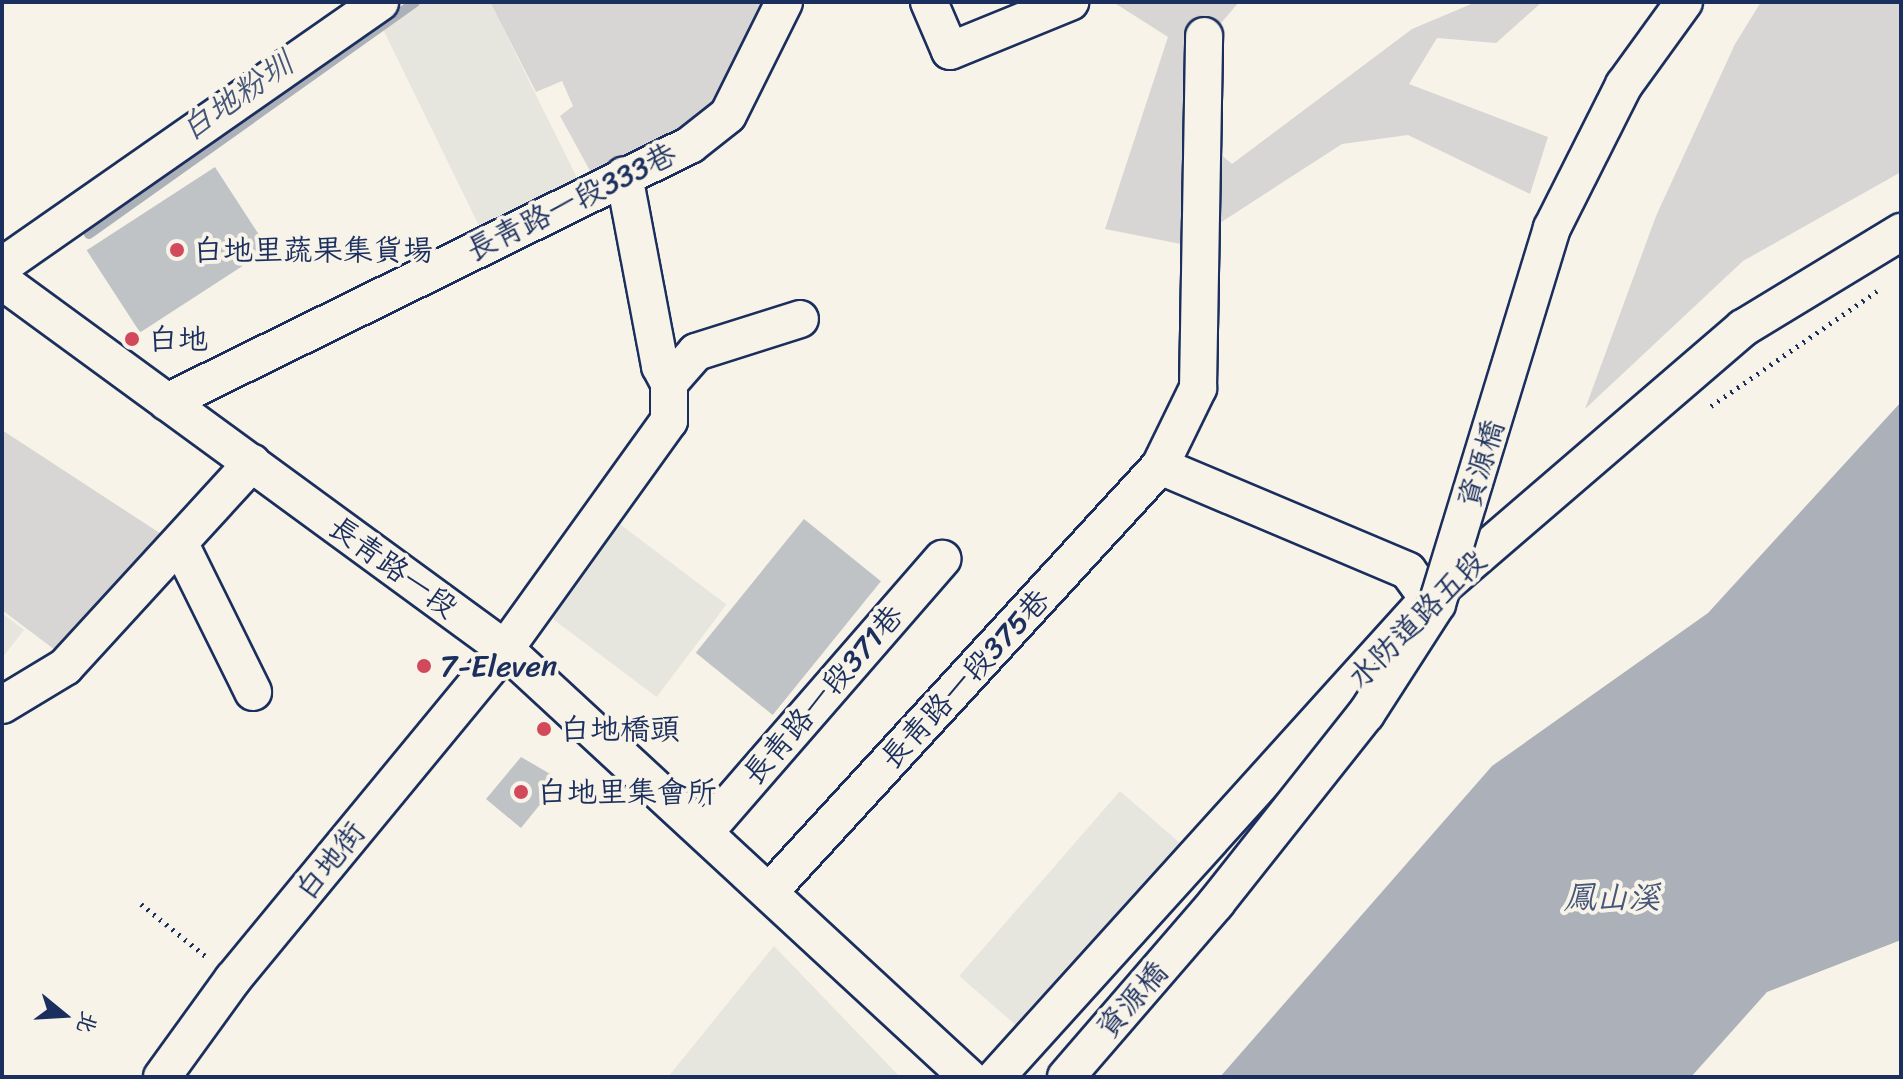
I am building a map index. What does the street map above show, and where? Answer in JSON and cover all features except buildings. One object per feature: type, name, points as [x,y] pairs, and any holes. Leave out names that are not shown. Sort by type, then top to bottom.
[{"type":"street","points":[[2,266],[380,2]]},
{"type":"street","name":"長青路一段333巷","points":[[167,402],[690,145],[728,115],[784,2]]},
{"type":"street","points":[[929,2],[950,51],[1070,2]]},
{"type":"street","name":"資源橋","points":[[1066,1077],[1216,903],[1366,714],[1437,604],[1552,228],[1624,85],[1684,2]]},
{"type":"street","name":"長青路一段375巷","points":[[769,892],[1160,466],[1198,388],[1204,36]]},
{"type":"street","points":[[624,175],[660,366],[669,383],[696,352],[800,319]]},
{"type":"street","name":"水防道路五段","points":[[996,1077],[1428,599],[1743,328],[1901,232]]},
{"type":"street","name":"長青路一段","points":[[2,281],[505,649],[968,1077]]},
{"type":"street","name":"白地街","points":[[162,1077],[233,979],[505,649],[669,421],[669,383]]},
{"type":"street","points":[[2,705],[65,667],[252,463]]},
{"type":"street","points":[[1160,466],[1408,571],[1428,599]]},
{"type":"street","points":[[180,544],[253,692]]},
{"type":"street","name":"長青路一段371巷","points":[[705,832],[942,559]]},
{"type":"path","points":[[141,904],[233,979]]},
{"type":"shaded area","points":[[419,2],[490,2],[580,184],[486,240],[378,19]]},
{"type":"shaded area","points":[[490,2],[765,2],[706,129],[600,189],[560,116],[573,106],[562,81],[536,92]]},
{"type":"shaded area","points":[[1113,2],[1239,2],[1216,29],[1205,141],[1232,164],[1412,29],[1476,2],[1542,2],[1496,43],[1437,38],[1409,84],[1548,137],[1530,194],[1408,135],[1342,144],[1186,245],[1105,229],[1168,37]]},
{"type":"shaded area","points":[[1761,2],[1901,2],[1901,172],[1743,261],[1585,409],[1656,216],[1735,44]]},
{"type":"shaded area","points":[[2,430],[178,545],[71,662],[2,610]]},
{"type":"shaded area","points":[[617,522],[726,604],[657,697],[547,615]]},
{"type":"shaded area","points":[[2,613],[24,630],[2,658]]},
{"type":"shaded area","points":[[1120,791],[1183,846],[1023,1031],[959,976]]},
{"type":"shaded area","points":[[774,946],[900,1077],[668,1077]]},
{"type":"water","name":"鳳山溪","points":[[1901,402],[1901,940],[1767,992],[1691,1077],[1220,1077],[1492,766],[1708,613]]},
{"type":"waterway","name":"白地粉圳","points":[[89,234],[415,2]]},
{"type":"place","name":"白地里蔬果集貨場","points":[[177,250]]},
{"type":"place","name":"白地","points":[[132,339]]},
{"type":"place","name":"7-Eleven","points":[[424,666]]},
{"type":"place","name":"白地橋頭","points":[[544,729]]},
{"type":"place","name":"白地里集會所","points":[[521,792]]}]
